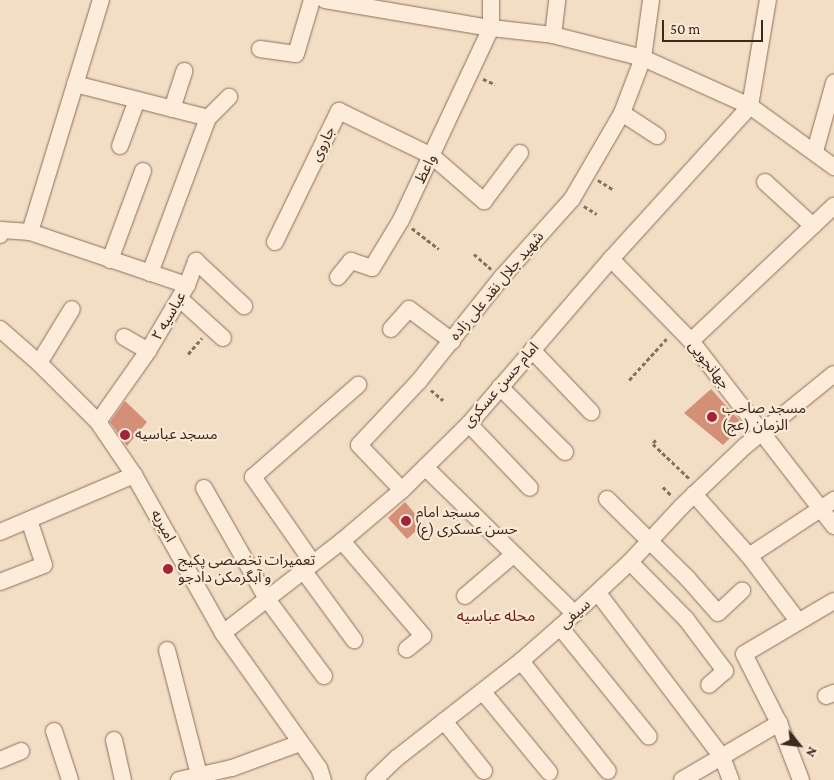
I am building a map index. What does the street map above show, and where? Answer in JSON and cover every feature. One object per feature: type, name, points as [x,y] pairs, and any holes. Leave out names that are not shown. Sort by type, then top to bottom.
[{"type":"street","points":[[30,232],[101,0]]},
{"type":"street","points":[[260,49],[296,54],[312,0]]},
{"type":"street","points":[[325,0],[352,2],[491,28],[553,34],[643,58],[750,106],[815,151],[834,167]]},
{"type":"street","points":[[491,0],[491,28]]},
{"type":"street","points":[[553,34],[558,0]]},
{"type":"street","name":"شهید جلال نقد علی زاده","points":[[402,490],[359,445],[452,341],[502,277],[572,199],[622,113],[643,58],[651,0]]},
{"type":"street","points":[[750,106],[768,0]]},
{"type":"street","name":"واعظ","points":[[338,277],[351,261],[372,268],[401,220],[491,28]]},
{"type":"street","points":[[172,109],[184,71]]},
{"type":"street","points":[[815,151],[834,83]]},
{"type":"street","points":[[75,84],[208,118]]},
{"type":"street","points":[[150,273],[208,118],[229,97]]},
{"type":"street","points":[[120,146],[137,100]]},
{"type":"street","name":"امام حسن عسکری","points":[[223,633],[342,541],[402,490],[469,424],[611,259],[750,106]]},
{"type":"street","name":"جاروی","points":[[275,242],[339,111],[432,156]]},
{"type":"street","points":[[622,113],[657,136]]},
{"type":"street","points":[[432,156],[484,201],[520,153]]},
{"type":"street","points":[[110,260],[143,170]]},
{"type":"street","points":[[765,182],[813,226]]},
{"type":"street","points":[[691,341],[834,206]]},
{"type":"street","points":[[0,235],[2,230],[30,232],[150,273],[183,292],[218,333]]},
{"type":"street","name":"جهانجویی","points":[[611,259],[691,341],[762,432],[828,504],[834,526]]},
{"type":"street","name":"عباسیه ۲","points":[[98,422],[148,351],[183,292],[196,261],[244,306]]},
{"type":"street","points":[[391,329],[409,309],[452,341]]},
{"type":"street","points":[[39,363],[72,310]]},
{"type":"street","name":"امیریه","points":[[0,330],[39,363],[98,422],[134,475],[223,633],[321,774],[335,780]]},
{"type":"street","points":[[124,337],[148,351]]},
{"type":"street","points":[[532,350],[591,412]]},
{"type":"street","name":"سیفی","points":[[374,780],[560,627],[630,562],[697,492],[762,432],[834,374]]},
{"type":"street","points":[[354,640],[253,477],[358,385]]},
{"type":"street","points":[[500,387],[565,452]]},
{"type":"street","points":[[469,424],[530,488]]},
{"type":"street","points":[[425,467],[574,614]]},
{"type":"street","points":[[0,532],[134,475]]},
{"type":"street","points":[[204,488],[267,599],[324,676]]},
{"type":"street","points":[[697,492],[798,621]]},
{"type":"street","points":[[607,499],[718,613],[742,592]]},
{"type":"street","points":[[749,556],[828,504]]},
{"type":"street","points":[[0,582],[44,565],[29,520]]},
{"type":"street","points":[[342,541],[423,636],[407,649]]},
{"type":"street","points":[[465,596],[514,555]]},
{"type":"street","points":[[630,562],[686,619],[725,671],[709,685]]},
{"type":"street","points":[[598,593],[722,757],[731,780]]},
{"type":"street","points":[[801,780],[779,723],[744,654],[834,601]]},
{"type":"street","points":[[560,627],[650,736]]},
{"type":"street","points":[[167,650],[199,775]]},
{"type":"street","points":[[521,661],[608,771]]},
{"type":"street","points":[[482,692],[549,772]]},
{"type":"street","points":[[444,722],[484,771]]},
{"type":"street","points":[[682,780],[779,723]]},
{"type":"street","points":[[54,731],[70,780]]},
{"type":"street","points":[[114,740],[123,780]]},
{"type":"street","points":[[179,780],[199,775],[234,774],[300,743]]},
{"type":"street","points":[[0,760],[21,751]]},
{"type":"path","points":[[401,220],[439,249]]},
{"type":"path","points":[[474,254],[502,277]]},
{"type":"path","points":[[630,380],[678,327]]},
{"type":"path","points":[[188,354],[218,333]]},
{"type":"path","points":[[656,440],[652,444],[697,492]]},
{"type":"building","name":"مسجد صاحب الزمان (عج)","points":[[711,389],[739,420],[739,429],[723,445],[684,413]]},
{"type":"building","name":"مسجد عباسیه","points":[[125,401],[147,422],[127,446],[110,422]]},
{"type":"building","name":"مسجد امام حسن عسکری (ع)","points":[[405,502],[424,524],[407,539],[388,518]]},
{"type":"place","name":"مسجد صاحب الزمان (عج)","points":[[712,417]]},
{"type":"place","name":"مسجد عباسیه","points":[[125,435]]},
{"type":"place","name":"مسجد امام حسن عسکری (ع)","points":[[406,521]]},
{"type":"place","name":"تعمیرات تخصصی پکیج و آبگرمکن دادجو","points":[[168,569]]},
{"type":"district","name":"محله عباسیه","points":[[496,616]]}]
